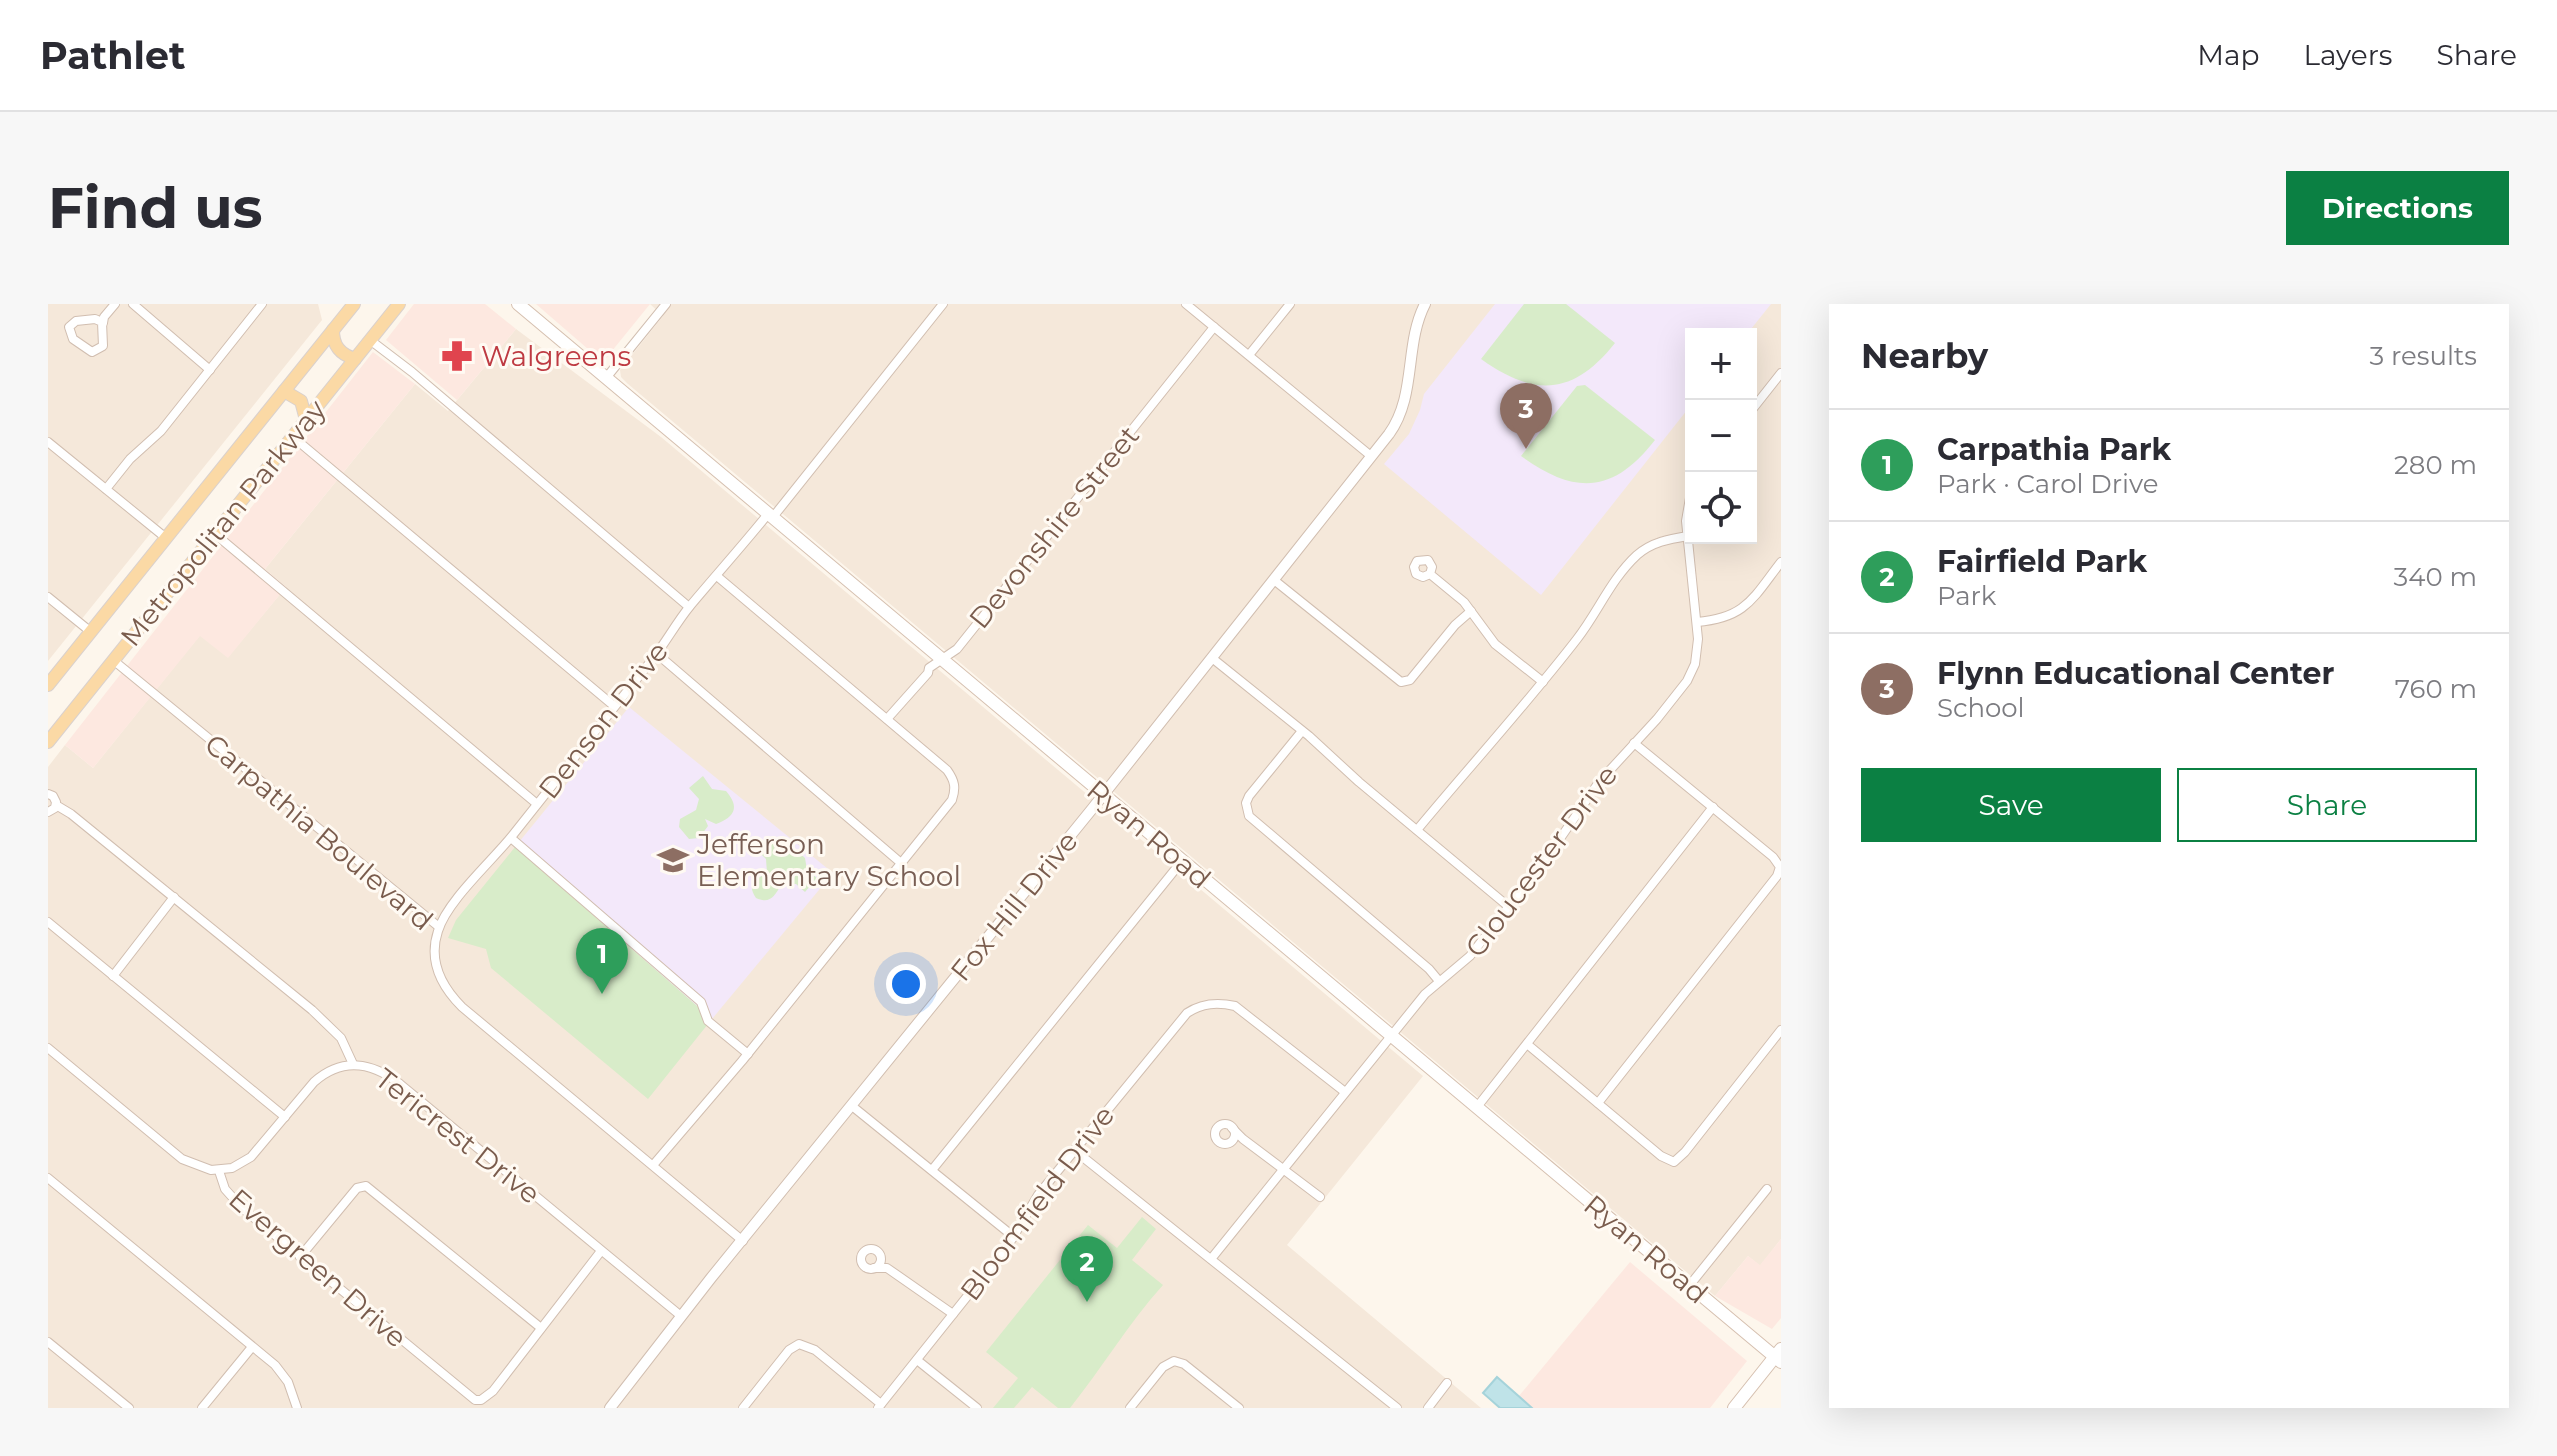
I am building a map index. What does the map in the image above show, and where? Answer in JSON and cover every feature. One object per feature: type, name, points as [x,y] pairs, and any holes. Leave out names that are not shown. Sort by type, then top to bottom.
[{"type":"main road","name":"Metropolitan Parkway","points":[[48,685],[354,304]]},
{"type":"main road","name":"Metropolitan Parkway","points":[[48,742],[399,304]]},
{"type":"main road","name":"Ryan Road","points":[[518,304],[1689,1286],[1779,1356]]},
{"type":"main road","points":[[333,330],[333,339],[339,350],[355,359]]},
{"type":"main road","points":[[284,391],[301,401],[306,420]]},
{"type":"main road","points":[[1734,1408],[1779,1356]]},
{"type":"street","points":[[101,320],[115,304]]},
{"type":"street","points":[[133,304],[210,370]]},
{"type":"street","points":[[106,489],[130,459],[161,431],[262,304]]},
{"type":"street","points":[[606,378],[666,304]]},
{"type":"street","name":"Denson Drive","points":[[439,927],[449,910],[511,838],[689,607],[770,516],[943,304]]},
{"type":"street","points":[[1186,304],[1371,456]]},
{"type":"street","points":[[1249,355],[1290,304]]},
{"type":"street","name":"Fox Hill Drive","points":[[610,1408],[1395,426],[1404,407],[1415,333],[1425,304]]},
{"type":"street","name":"Devonshire Street","points":[[887,719],[928,673],[929,668],[957,649],[1214,327]]},
{"type":"street","points":[[370,340],[424,382],[689,607]]},
{"type":"street","points":[[1757,403],[1781,373]]},
{"type":"street","points":[[293,437],[614,706]]},
{"type":"street","points":[[48,442],[166,538]]},
{"type":"street","points":[[215,534],[537,804]]},
{"type":"street","points":[[1417,830],[1543,682],[1583,631],[1609,589],[1639,554],[1660,542],[1685,537]]},
{"type":"street","name":"Gloucester Drive","points":[[1211,1259],[1390,1036],[1439,981],[1466,961],[1554,848],[1599,782],[1657,719],[1692,672],[1698,648],[1689,544]]},
{"type":"street","points":[[1697,622],[1721,620],[1735,614],[1750,602],[1781,562]]},
{"type":"street","points":[[1430,574],[1471,611],[1495,644],[1543,682]]},
{"type":"street","points":[[654,1164],[748,1054],[952,800],[955,787],[947,770],[718,577]]},
{"type":"street","points":[[1274,580],[1401,682],[1414,676],[1455,625],[1471,611]]},
{"type":"street","points":[[48,597],[91,632]]},
{"type":"street","points":[[656,653],[901,863]]},
{"type":"street","points":[[1212,658],[1509,907]]},
{"type":"street","name":"Carpathia Boulevard","points":[[113,660],[439,927],[435,944],[436,962],[451,997],[743,1241]]},
{"type":"street","points":[[1302,731],[1249,796],[1246,803],[1249,816],[1429,969],[1439,981]]},
{"type":"street","points":[[1598,1103],[1777,876],[1780,867],[1773,857],[1634,743]]},
{"type":"street","name":"Tericrest Drive","points":[[48,794],[55,799],[56,805],[323,1020],[346,1046],[353,1064],[371,1066],[390,1076],[681,1316]]},
{"type":"street","points":[[48,812],[56,805]]},
{"type":"street","points":[[1477,1107],[1713,807]]},
{"type":"street","points":[[511,838],[701,1002],[708,1021],[748,1054]]},
{"type":"street","points":[[932,1170],[1182,861]]},
{"type":"street","points":[[113,976],[174,897]]},
{"type":"street","points":[[48,922],[285,1117]]},
{"type":"street","name":"Bloomfield Drive","points":[[880,1406],[1014,1237],[1038,1195],[1187,1013],[1202,1006],[1226,1004],[1242,1010],[1345,1092]]},
{"type":"street","points":[[1527,1044],[1661,1156],[1674,1162],[1781,1030]]},
{"type":"street","name":"Evergreen Drive","points":[[48,1048],[182,1159],[204,1170],[219,1171],[221,1181],[233,1200],[475,1400],[481,1400],[493,1391],[541,1328]]},
{"type":"street","points":[[219,1171],[232,1168],[251,1157],[320,1077],[335,1068],[353,1064]]},
{"type":"street","points":[[852,1106],[1014,1237]]},
{"type":"street","points":[[1243,1139],[1228,1143],[1218,1141],[1215,1133],[1224,1124],[1232,1128],[1320,1197]]},
{"type":"street","points":[[1228,1143],[1234,1137],[1232,1128]]},
{"type":"street","points":[[1074,1150],[1397,1408]]},
{"type":"street","points":[[48,1178],[283,1373],[297,1408]]},
{"type":"street","points":[[300,1257],[357,1188],[366,1186],[541,1328],[601,1251]]},
{"type":"street","points":[[1689,1286],[1767,1189]]},
{"type":"street","points":[[887,1268],[868,1268],[863,1264],[862,1255],[873,1249],[887,1268],[953,1314]]},
{"type":"street","points":[[874,1268],[881,1258]]},
{"type":"street","points":[[48,1342],[129,1408]]},
{"type":"street","points":[[743,1408],[789,1350],[799,1344],[815,1350],[880,1406]]},
{"type":"street","points":[[202,1408],[252,1347]]},
{"type":"street","points":[[917,1360],[977,1408]]},
{"type":"street","points":[[1130,1408],[1170,1362],[1184,1364],[1239,1408]]},
{"type":"street","points":[[1428,1408],[1447,1383]]},
{"type":"shaded area","points":[[48,304],[318,304],[322,320],[48,661]]},
{"type":"shaded area","points":[[414,304],[485,304],[516,329],[457,400],[386,340]]},
{"type":"shaded area","points":[[536,304],[650,304],[603,362]]},
{"type":"shaded area","points":[[650,304],[1781,304],[1781,1239],[1760,1266],[1748,1256],[1715,1296],[628,384],[621,377],[620,370],[663,316]]},
{"type":"shaded area","points":[[1495,304],[1771,304],[1752,328],[1685,328],[1685,413],[1541,595],[1384,464],[1409,434],[1424,394]]},
{"type":"shaded area","points":[[516,329],[661,437],[1423,1076],[1287,1245],[1481,1408],[48,1408],[48,767],[65,745],[93,768],[200,635],[228,657],[286,587],[265,569],[415,384],[448,411]]},
{"type":"shaded area","points":[[373,352],[415,384],[265,569],[286,587],[228,658],[200,636],[93,768],[65,745]]},
{"type":"shaded area","name":"Jefferson Elementary School","points":[[629,707],[833,873],[712,1019],[515,847]]},
{"type":"shaded area","points":[[1781,1239],[1781,1318],[1772,1329],[1715,1296],[1748,1256],[1760,1265]]},
{"type":"shaded area","points":[[1630,1262],[1747,1361],[1710,1408],[1509,1408]]},
{"type":"green space","points":[[1524,304],[1566,304],[1615,343],[1584,373],[1568,381],[1536,385],[1518,380],[1481,359]]},
{"type":"green space","points":[[1585,385],[1655,440],[1624,471],[1592,483],[1559,478],[1521,456],[1577,386]]},
{"type":"green space","points":[[703,776],[712,789],[726,791],[734,807],[728,818],[716,824],[705,819],[708,826],[699,838],[689,839],[679,827],[680,819],[696,810],[699,799],[689,788]]},
{"type":"green space","points":[[767,837],[777,846],[791,845],[805,858],[807,870],[817,878],[805,892],[796,884],[781,885],[771,898],[756,898],[752,886],[767,873],[766,859],[757,850]]},
{"type":"green space","points":[[515,847],[712,1019],[648,1099],[491,968],[486,949],[448,938],[456,920]]},
{"type":"green space","points":[[1142,1217],[1156,1229],[1132,1260],[1163,1285],[1070,1408],[1058,1408],[1032,1387],[1014,1408],[993,1408],[1018,1378],[986,1352],[1088,1225],[1117,1248]]},
{"type":"water","points":[[1497,1377],[1532,1408],[1500,1408],[1483,1393]]},
{"type":"place","name":"Walgreens","points":[[457,356]]},
{"type":"place","name":"Flynn Educational Center","points":[[1526,449]]},
{"type":"place","name":"Jefferson Elementary School","points":[[673,860]]},
{"type":"place","name":"Carpathia Park","points":[[602,994]]},
{"type":"place","name":"Fairfield Park","points":[[1087,1302]]}]
